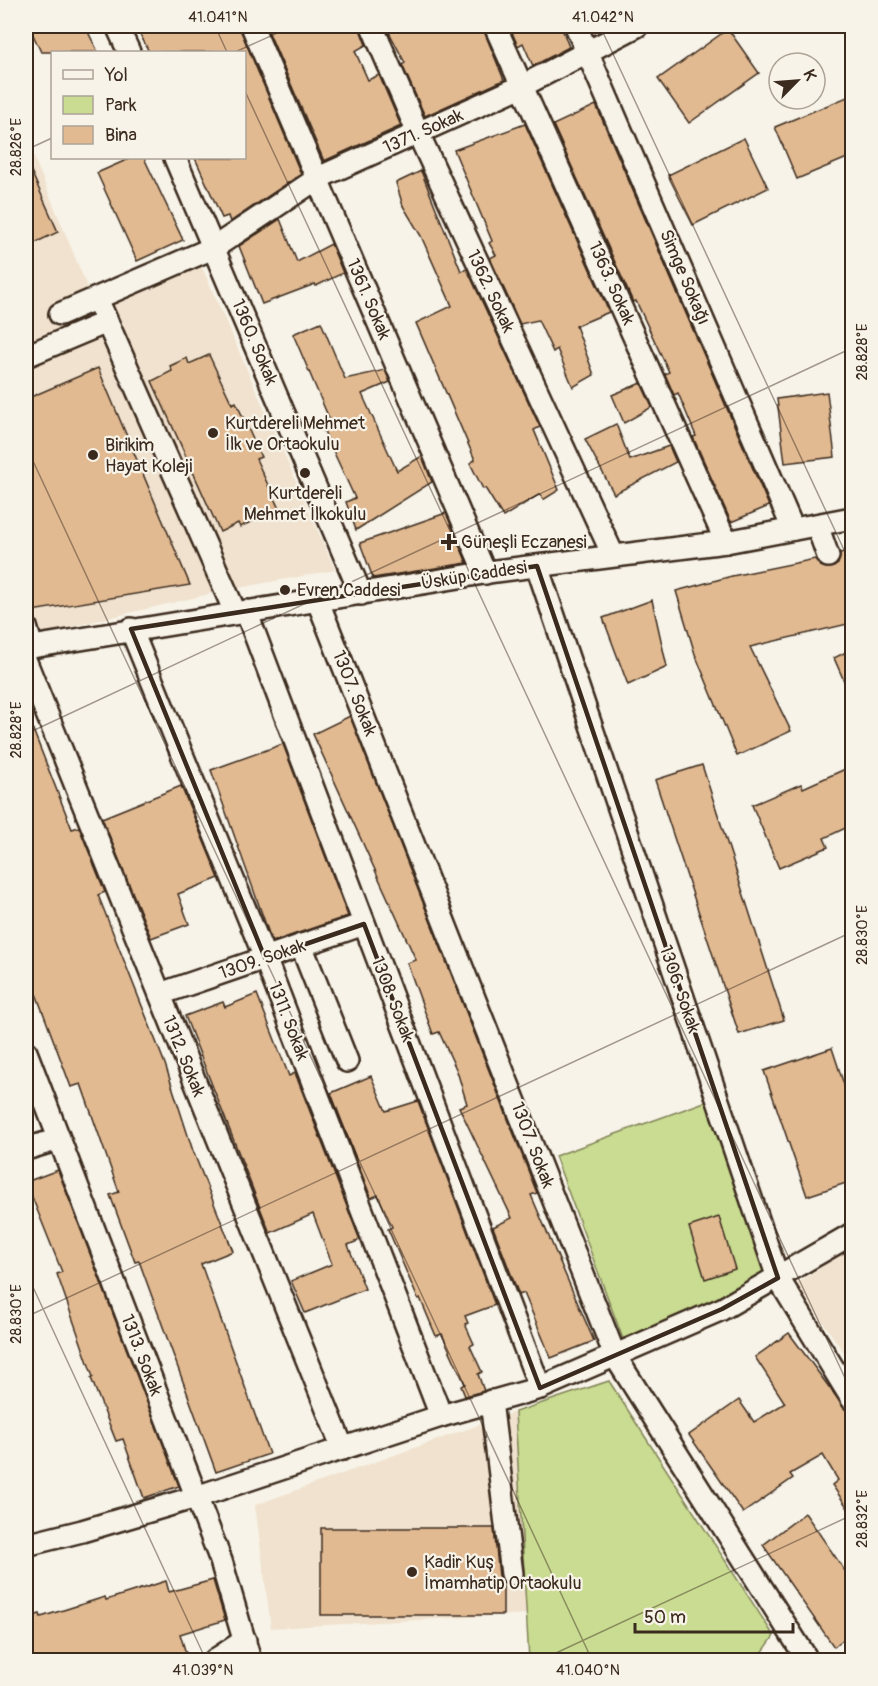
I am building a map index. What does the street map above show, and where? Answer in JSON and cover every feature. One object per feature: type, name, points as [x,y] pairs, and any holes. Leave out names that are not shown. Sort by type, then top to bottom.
[{"type":"street","points":[[117,26],[129,51]]},
{"type":"street","name":"1361. Sokak","points":[[252,26],[485,573]]},
{"type":"street","name":"1362. Sokak","points":[[372,26],[418,133],[613,555]]},
{"type":"street","name":"1363. Sokak","points":[[495,26],[524,85],[726,542]]},
{"type":"street","name":"Simge Sokağı","points":[[576,26],[793,529]]},
{"type":"street","name":"1371. Sokak","points":[[60,314],[214,248],[318,178],[524,85],[637,26]]},
{"type":"street","name":"1360. Sokak","points":[[175,159],[361,594]]},
{"type":"street","name":"1308. Sokak","points":[[97,298],[240,611],[364,924],[540,1388]]},
{"type":"street","points":[[26,356],[107,322]]},
{"type":"street","name":"Üsküp Caddesi","points":[[27,646],[485,573],[726,542],[852,518]]},
{"type":"street","points":[[817,525],[828,556]]},
{"type":"street","name":"1306. Sokak","points":[[537,566],[778,1278],[852,1400]]},
{"type":"street","name":"1307. Sokak","points":[[318,599],[615,1356],[805,1659]]},
{"type":"street","name":"1311. Sokak","points":[[131,629],[265,958],[441,1416]]},
{"type":"street","name":"1312. Sokak","points":[[27,646],[160,994],[344,1449]]},
{"type":"street","name":"1309. Sokak","points":[[160,994],[364,924]]},
{"type":"street","points":[[301,945],[347,1061]]},
{"type":"street","name":"1313. Sokak","points":[[26,1052],[221,1561],[248,1650]]},
{"type":"street","points":[[26,1149],[59,1139]]},
{"type":"street","points":[[26,1545],[196,1497],[441,1416],[540,1388],[722,1309],[852,1234]]},
{"type":"street","points":[[491,1401],[512,1574]]},
{"type":"street","points":[[215,1660],[248,1650]]},
{"type":"highlighted area","points":[[537,566],[778,1278],[722,1309],[540,1388],[364,924],[265,958],[131,629]]},
{"type":"shaded area","points":[[26,138],[91,296],[194,249],[335,570],[222,591],[28,637]]},
{"type":"shaded area","points":[[852,1247],[852,1364],[796,1284]]},
{"type":"shaded area","points":[[515,1412],[527,1614],[271,1628],[255,1505]]},
{"type":"green space","points":[[710,1100],[770,1279],[626,1347],[555,1156]]},
{"type":"green space","points":[[609,1381],[774,1636],[757,1660],[529,1660],[515,1412]]},
{"type":"building","points":[[29,26],[85,26],[98,51],[51,51],[41,52]]},
{"type":"building","points":[[136,26],[239,26],[301,174],[230,222],[228,216],[222,218],[195,159],[246,159],[246,51],[148,51]]},
{"type":"building","points":[[266,26],[359,26],[366,45],[355,51],[368,80],[379,75],[401,126],[324,161]]},
{"type":"building","points":[[386,26],[482,26],[504,80],[425,116],[402,65],[405,63]]},
{"type":"building","points":[[509,26],[561,26],[569,47],[533,66],[523,43],[518,46]]},
{"type":"building","points":[[728,29],[759,73],[689,123],[658,79]]},
{"type":"building","points":[[852,95],[852,156],[797,179],[775,127],[814,111],[827,111],[827,105]]},
{"type":"building","points":[[596,105],[769,506],[731,522],[693,437],[696,436],[678,393],[674,395],[665,374],[669,372],[636,301],[633,302],[553,125]]},
{"type":"building","points":[[525,124],[609,312],[576,326],[594,375],[573,387],[557,349],[553,352],[538,320],[520,324],[490,258],[496,255],[489,243],[492,241],[454,150]]},
{"type":"building","points":[[744,138],[768,188],[693,225],[668,175]]},
{"type":"building","points":[[129,159],[144,159],[183,240],[137,261],[97,173]]},
{"type":"building","points":[[26,160],[58,232],[26,247]]},
{"type":"building","points":[[421,171],[461,271],[467,269],[540,427],[534,430],[559,490],[543,500],[540,494],[503,517],[485,488],[483,489],[470,463],[475,460],[416,323],[452,306],[421,236],[403,206],[396,183]]},
{"type":"building","points":[[280,219],[297,262],[331,244],[343,273],[316,286],[315,284],[262,304],[239,246]]},
{"type":"building","points":[[321,322],[345,379],[385,370],[390,382],[362,394],[397,471],[422,456],[432,482],[356,530],[346,502],[355,498],[322,427],[331,423],[293,334]]},
{"type":"building","points":[[209,355],[232,404],[236,402],[261,457],[256,459],[279,509],[240,527],[238,523],[220,532],[152,381],[172,371],[170,366],[187,358],[189,364]]},
{"type":"building","name":"Birikim Hayat Koleji","points":[[98,368],[190,585],[32,611],[26,591],[26,399]]},
{"type":"building","points":[[641,383],[652,407],[624,423],[612,395]]},
{"type":"building","points":[[827,392],[835,457],[785,463],[777,399]]},
{"type":"building","points":[[616,424],[630,460],[669,446],[676,462],[614,494],[585,439]]},
{"type":"building","points":[[446,513],[467,563],[373,578],[360,543]]},
{"type":"building","points":[[852,550],[852,623],[750,647],[791,731],[737,756],[695,654],[676,591],[732,576],[815,559],[820,566],[832,568],[838,564],[840,553]]},
{"type":"building","points":[[652,600],[667,667],[628,685],[603,618]]},
{"type":"building","points":[[852,649],[852,699],[834,658]]},
{"type":"building","points":[[26,712],[72,829],[79,827],[105,892],[98,895],[165,1064],[193,1151],[233,1251],[201,1264],[269,1454],[216,1472],[139,1261],[135,1262],[110,1195],[119,1192],[81,1084],[71,1087],[26,967]]},
{"type":"building","points":[[350,716],[537,1193],[531,1195],[594,1341],[551,1358],[524,1293],[519,1295],[493,1227],[512,1218],[459,1107],[467,1104],[457,1071],[439,1032],[433,1034],[407,963],[416,960],[313,734]]},
{"type":"building","points":[[283,744],[348,916],[272,942],[211,770]]},
{"type":"building","points":[[702,765],[784,1020],[739,1034],[655,780]]},
{"type":"building","points":[[852,766],[852,825],[824,838],[828,847],[779,868],[752,805],[801,784],[803,788]]},
{"type":"building","points":[[181,786],[219,878],[178,894],[189,924],[151,938],[102,818]]},
{"type":"building","points":[[257,994],[289,1076],[295,1073],[360,1240],[348,1245],[365,1289],[305,1313],[291,1281],[332,1264],[313,1214],[270,1233],[185,1016],[223,1002],[225,1007]]},
{"type":"building","points":[[832,1048],[852,1109],[852,1181],[807,1196],[764,1071]]},
{"type":"building","points":[[371,1076],[386,1111],[418,1101],[495,1305],[465,1316],[468,1323],[465,1324],[474,1344],[470,1346],[482,1372],[478,1374],[484,1391],[465,1396],[461,1386],[465,1384],[442,1334],[436,1336],[420,1298],[418,1299],[388,1229],[392,1227],[378,1195],[371,1198],[331,1093]]},
{"type":"building","points":[[58,1170],[179,1486],[144,1498],[123,1439],[116,1441],[91,1378],[93,1377],[57,1274],[62,1272],[26,1182]]},
{"type":"building","points":[[719,1217],[735,1269],[705,1279],[689,1227]]},
{"type":"building","points":[[789,1333],[852,1418],[852,1514],[832,1485],[838,1480],[823,1455],[790,1474],[793,1478],[743,1513],[689,1435],[739,1400],[754,1422],[785,1403],[755,1357]]},
{"type":"building","points":[[805,1513],[852,1581],[852,1632],[834,1647],[763,1545]]},
{"type":"building","name":"Kadir Kuş İmamhatip Ortaokulu","points":[[321,1528],[494,1528],[499,1576],[503,1582],[503,1615],[321,1615]]},
{"type":"building","points":[[213,1580],[225,1620],[180,1634],[188,1660],[26,1660],[26,1618],[40,1614],[41,1617],[105,1597],[106,1600],[166,1581],[169,1592]]},
{"type":"place","name":"Kurtdereli Mehmet İlk ve Ortaokulu","points":[[213,433]]},
{"type":"place","name":"Birikim Hayat Koleji","points":[[93,455]]},
{"type":"place","name":"Kurtdereli Mehmet İlkokulu","points":[[305,473]]},
{"type":"place","name":"Güneşli Eczanesi","points":[[449,542]]},
{"type":"place","name":"Evren Caddesi","points":[[285,590]]},
{"type":"place","name":"Kadir Kuş İmamhatip Ortaokulu","points":[[412,1572]]}]
